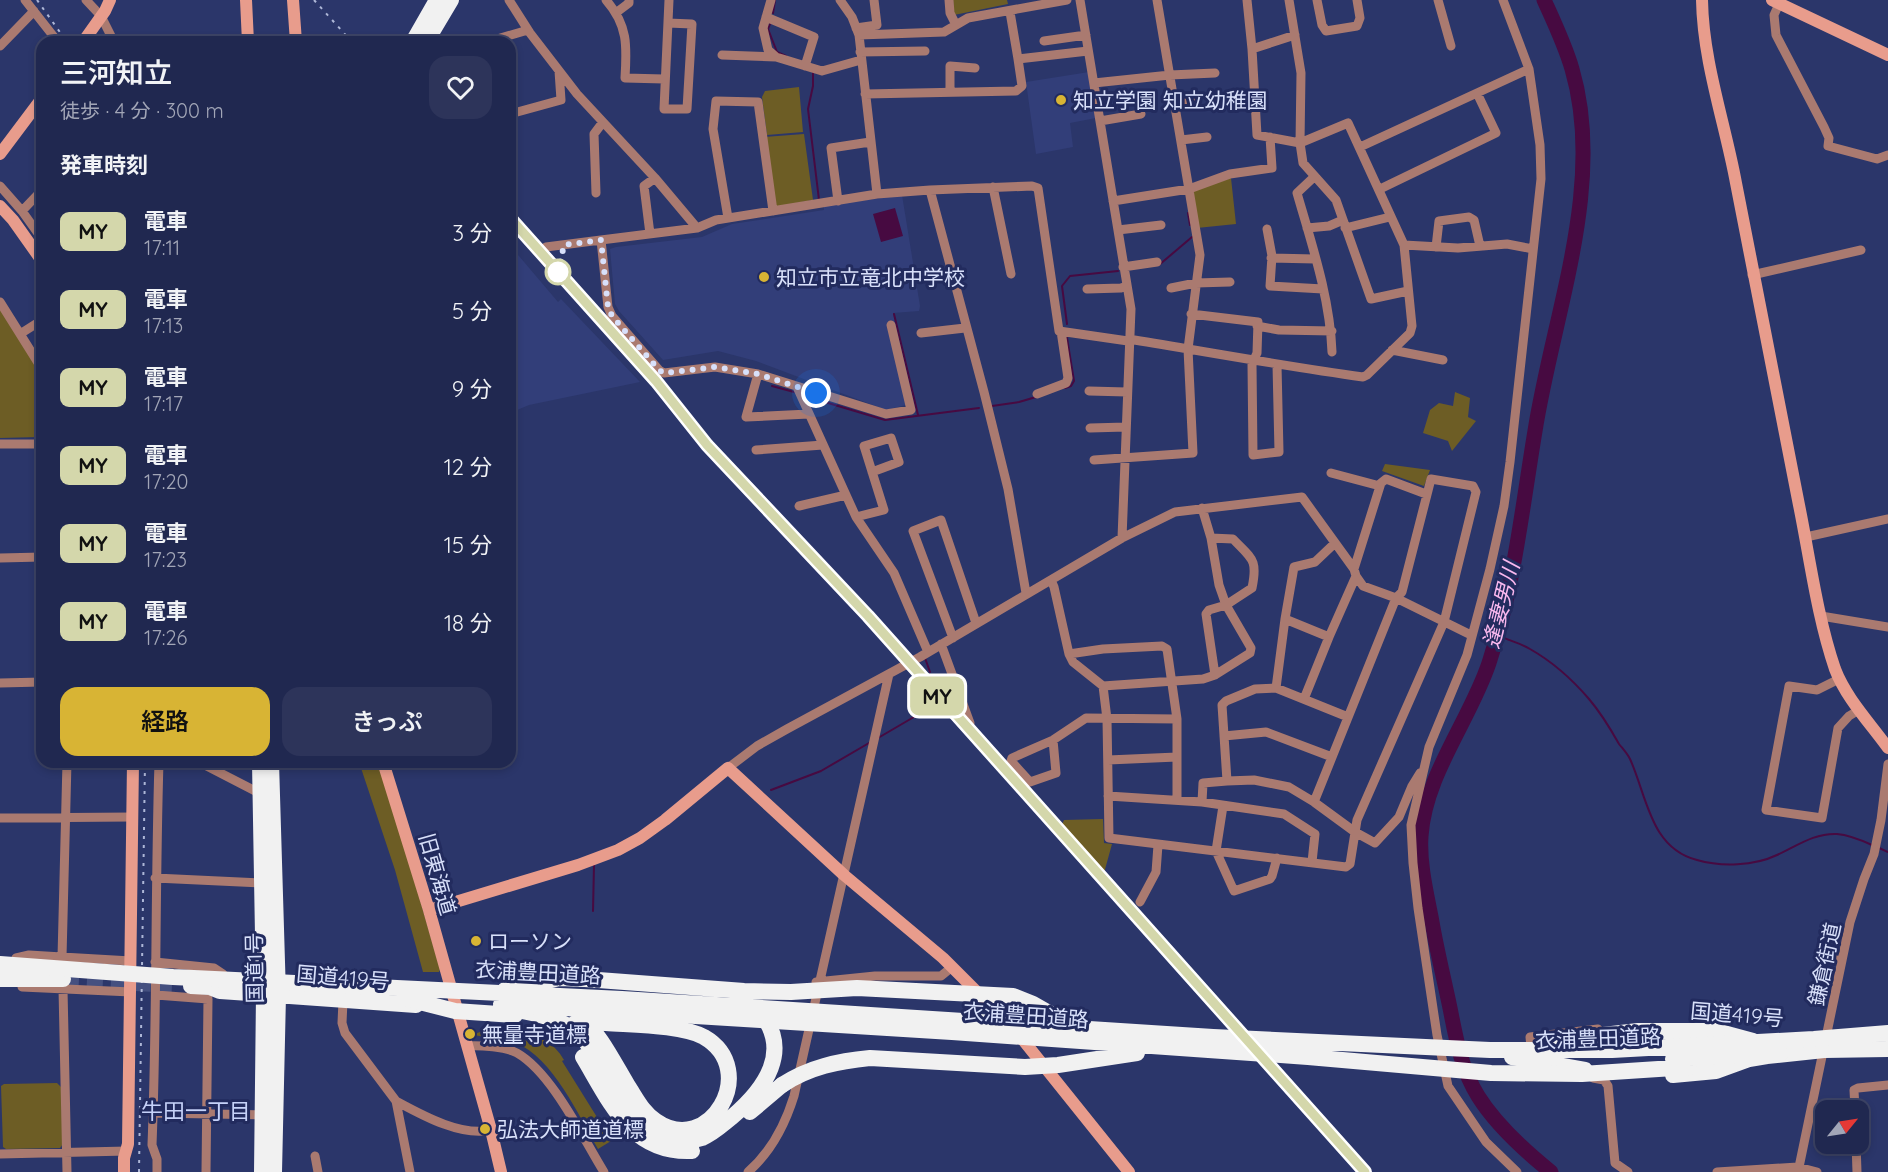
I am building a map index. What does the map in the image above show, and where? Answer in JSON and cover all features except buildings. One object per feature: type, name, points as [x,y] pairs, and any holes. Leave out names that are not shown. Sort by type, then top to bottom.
[{"type":"highway","points":[[416,36],[437,0]]},
{"type":"highway","points":[[430,36],[451,0]]},
{"type":"highway","name":"国道1号","points":[[260,768],[262,883],[270,986],[262,1172]]},
{"type":"highway","name":"国道1号","points":[[272,768],[270,986],[274,1172]]},
{"type":"highway","points":[[8,957],[36,962],[63,972]]},
{"type":"highway","name":"衣浦豊田道路","points":[[0,964],[1185,1049],[1612,1050],[1888,1033]]},
{"type":"highway","name":"衣浦豊田道路","points":[[0,972],[397,992],[622,999],[1073,1027],[1312,1050],[1501,1063],[1603,1062],[1888,1047]]},
{"type":"highway","points":[[0,979],[63,972]]},
{"type":"highway","name":"国道419号","points":[[451,987],[359,980],[270,986],[232,992],[220,991],[190,979],[223,974],[270,986],[344,1001],[456,1006]]},
{"type":"highway","name":"衣浦豊田道路","points":[[512,990],[560,978],[744,991],[791,992],[857,988],[1013,996],[1033,1004],[1073,1027]]},
{"type":"highway","name":"衣浦豊田道路","points":[[397,992],[441,984],[591,987],[737,998],[748,1002],[768,1022],[775,1051],[770,1070],[759,1088],[738,1112],[701,1138],[677,1140],[651,1130],[640,1121],[623,1101],[577,1031],[540,1014],[517,1010],[456,1006]]},
{"type":"highway","name":"衣浦豊田道路","points":[[397,992],[455,1011],[606,1023],[688,1031],[704,1037],[716,1046],[726,1061],[729,1074],[726,1098],[720,1109],[706,1122],[688,1129],[672,1128],[656,1122],[641,1106],[589,1024],[575,1011],[559,1001],[535,992],[451,987]]},
{"type":"highway","name":"衣浦豊田道路","points":[[563,1023],[616,1113],[639,1136],[666,1149],[693,1151],[714,1143],[726,1135],[782,1085],[806,1072],[845,1061],[870,1058],[1025,1066],[1058,1065],[1108,1056],[1185,1049]]},
{"type":"highway","points":[[1015,1030],[1207,1043]]},
{"type":"highway","name":"国道419号","points":[[1512,1057],[1629,1031],[1716,1032],[1744,1040],[1762,1042],[1888,1047]]},
{"type":"highway","name":"国道419号","points":[[1312,1050],[1512,1057],[1634,1078],[1716,1071],[1749,1059],[1888,1033]]},
{"type":"highway","name":"衣浦豊田道路","points":[[1312,1050],[1358,1039],[1486,1041],[1687,1038],[1744,1040]]},
{"type":"highway","name":"衣浦豊田道路","points":[[1312,1050],[1395,1066],[1541,1074],[1628,1072],[1749,1059]]},
{"type":"street","points":[[25,0],[53,36]]},
{"type":"street","points":[[86,0],[102,16],[111,36]]},
{"type":"street","points":[[87,36],[110,0]]},
{"type":"street","points":[[246,0],[248,36]]},
{"type":"street","points":[[294,0],[296,36]]},
{"type":"street","points":[[509,0],[528,30],[577,94],[655,177],[697,228]]},
{"type":"street","points":[[606,0],[617,12],[624,31],[627,47],[624,78],[664,79]]},
{"type":"street","points":[[617,12],[629,3],[629,0]]},
{"type":"street","points":[[668,23],[692,24],[687,109],[664,109],[669,0]]},
{"type":"street","points":[[771,0],[763,28],[768,50],[776,57]]},
{"type":"street","points":[[840,0],[852,17],[857,32],[877,194]]},
{"type":"street","points":[[857,32],[877,25],[874,0]]},
{"type":"street","points":[[950,0],[950,13],[956,26]]},
{"type":"street","points":[[857,32],[944,32],[969,18],[1067,0]]},
{"type":"street","points":[[1080,0],[1131,309],[1122,538]]},
{"type":"street","points":[[1094,460],[1192,453],[1188,349],[1200,255],[1157,0]]},
{"type":"street","points":[[1061,331],[1363,377],[1410,333],[1412,326],[1404,245],[1348,123],[1300,142],[1257,135],[1247,0]]},
{"type":"street","points":[[1289,0],[1301,73],[1300,142],[1303,163],[1336,200],[1371,299],[1408,291]]},
{"type":"street","points":[[1317,0],[1322,25],[1326,31],[1357,26],[1360,18],[1357,0]]},
{"type":"street","points":[[1438,0],[1450,46]]},
{"type":"street","points":[[1503,0],[1529,69],[1540,145],[1541,179],[1504,507],[1467,655],[1430,747],[1412,825],[1418,908],[1437,1035],[1448,1086],[1486,1142],[1517,1172]]},
{"type":"street","points":[[1702,0],[1702,20],[1707,52],[1736,182],[1752,275],[1821,616],[1839,679],[1888,748]]},
{"type":"street","points":[[1888,55],[1776,2],[1774,15],[1776,35],[1824,127],[1829,138],[1828,146],[1877,159],[1888,156]]},
{"type":"street","points":[[0,46],[34,11]]},
{"type":"street","points":[[865,94],[1019,89],[1022,86],[1010,12]]},
{"type":"street","points":[[766,17],[814,37],[805,66]]},
{"type":"street","points":[[508,36],[528,30]]},
{"type":"street","points":[[1044,41],[1086,35]]},
{"type":"street","points":[[1252,49],[1295,35]]},
{"type":"street","points":[[722,55],[776,57],[822,71],[860,56],[925,51]]},
{"type":"street","points":[[1018,59],[1089,51]]},
{"type":"street","points":[[950,92],[950,66],[975,68]]},
{"type":"street","points":[[1360,147],[1529,69]]},
{"type":"street","points":[[516,112],[561,100],[559,70]]},
{"type":"street","points":[[1094,83],[1215,73]]},
{"type":"street","points":[[1380,189],[1496,133],[1477,93]]},
{"type":"street","points":[[1174,102],[1196,99]]},
{"type":"street","points":[[728,218],[714,129],[716,101],[758,102],[773,211]]},
{"type":"street","points":[[0,154],[36,106]]},
{"type":"street","points":[[1100,121],[1140,114]]},
{"type":"street","points":[[596,193],[594,134],[603,122]]},
{"type":"street","points":[[1181,141],[1207,137]]},
{"type":"street","points":[[1113,201],[1189,189],[1230,174],[1272,168],[1270,137]]},
{"type":"street","points":[[838,201],[831,148],[870,142]]},
{"type":"street","points":[[650,234],[644,186],[655,177]]},
{"type":"street","points":[[1314,177],[1297,193],[1323,289],[1332,331],[1332,352]]},
{"type":"street","points":[[0,186],[36,231]]},
{"type":"street","points":[[546,247],[697,228],[716,220],[877,194],[1032,186],[1038,188],[1068,378],[1066,383],[1037,394]]},
{"type":"street","points":[[993,187],[1011,274]]},
{"type":"street","points":[[930,190],[1008,489],[1026,593]]},
{"type":"street","points":[[22,211],[36,196]]},
{"type":"street","points":[[0,206],[36,253]]},
{"type":"street","points":[[1307,228],[1390,217]]},
{"type":"street","points":[[1436,247],[1439,221],[1469,217],[1474,220],[1480,246]]},
{"type":"street","points":[[1118,230],[1161,225]]},
{"type":"street","points":[[1267,229],[1271,258],[1270,286],[1323,289]]},
{"type":"street","points":[[601,240],[608,307],[612,316],[664,373],[715,367],[758,374],[886,414],[912,410],[891,326]]},
{"type":"street","points":[[1404,245],[1458,248],[1507,244],[1533,249]]},
{"type":"street","points":[[1752,275],[1862,250]]},
{"type":"street","points":[[1271,258],[1315,259]]},
{"type":"street","points":[[1123,267],[1157,262]]},
{"type":"street","points":[[1171,288],[1196,283],[1230,282]]},
{"type":"street","points":[[1087,290],[1127,286]]},
{"type":"street","points":[[0,302],[36,359]]},
{"type":"street","points":[[1191,314],[1258,322],[1256,359],[1252,364],[1253,455],[1279,452],[1277,365]]},
{"type":"street","points":[[20,334],[36,324]]},
{"type":"street","points":[[1257,326],[1279,330],[1332,331]]},
{"type":"street","points":[[921,333],[965,328]]},
{"type":"street","points":[[1392,350],[1443,360]]},
{"type":"street","points":[[758,374],[746,417],[809,414]]},
{"type":"street","points":[[797,387],[856,517],[894,573],[928,652]]},
{"type":"street","points":[[1089,391],[1126,392]]},
{"type":"street","points":[[1090,428],[1126,427]]},
{"type":"street","points":[[0,444],[36,444]]},
{"type":"street","points":[[756,450],[823,445]]},
{"type":"street","points":[[856,517],[884,510],[872,472]]},
{"type":"street","points":[[1330,472],[1380,486]]},
{"type":"street","points":[[1051,580],[1069,654],[1073,662],[1103,687],[1107,719],[1109,838],[1346,867],[1350,864],[1357,820],[1444,622],[1476,492],[1473,486],[1431,478],[1402,592],[1396,598],[1314,802]]},
{"type":"street","points":[[1304,699],[1355,572],[1381,483],[1386,479],[1426,494]]},
{"type":"street","points":[[799,506],[846,495]]},
{"type":"street","points":[[429,910],[578,865],[618,849],[665,820],[757,746],[953,638],[1122,538],[1175,512],[1302,497],[1363,585],[1396,598],[1471,635]]},
{"type":"street","points":[[1103,687],[1203,679],[1215,675],[1250,653],[1251,648],[1226,605],[1219,585],[1211,538],[1202,508]]},
{"type":"street","points":[[953,638],[913,531],[941,519],[976,623]]},
{"type":"street","points":[[1806,537],[1888,519]]},
{"type":"street","points":[[1211,538],[1233,539],[1254,561],[1256,570],[1252,588],[1226,605],[1209,610],[1206,614],[1215,675]]},
{"type":"street","points":[[1276,688],[1294,567],[1315,562],[1335,543]]},
{"type":"street","points":[[0,558],[36,558]]},
{"type":"street","points":[[1821,616],[1888,627]]},
{"type":"street","points":[[1285,620],[1329,637]]},
{"type":"street","points":[[941,644],[970,723]]},
{"type":"street","points":[[1069,654],[1102,649],[1162,646],[1167,649],[1177,719],[1177,800]]},
{"type":"street","points":[[748,1172],[769,1149],[791,1106],[889,674]]},
{"type":"street","points":[[1839,679],[1817,690],[1789,686],[1766,810],[1822,818],[1838,728],[1849,716],[1859,710]]},
{"type":"street","points":[[0,683],[36,682]]},
{"type":"street","points":[[1227,781],[1222,705],[1254,689],[1276,688],[1348,717]]},
{"type":"street","points":[[1053,740],[1056,773],[1030,782],[1011,761],[1012,758],[1053,740],[1086,718],[1177,719]]},
{"type":"street","points":[[1224,736],[1266,732],[1332,757]]},
{"type":"street","points":[[1108,760],[1178,757]]},
{"type":"street","name":"鎌倉街道","points":[[1798,1169],[1826,1045],[1850,922],[1874,854],[1888,764]]},
{"type":"street","points":[[1202,802],[1203,783],[1254,780],[1289,786],[1355,832],[1375,843],[1399,817],[1412,786],[1424,767]]},
{"type":"street","points":[[67,768],[63,972],[67,1172]]},
{"type":"street","points":[[124,1172],[124,1158],[127,1151],[133,768]]},
{"type":"street","points":[[157,1172],[157,1159],[152,1145],[156,995],[155,878],[159,768]]},
{"type":"street","points":[[211,768],[261,794]]},
{"type":"street","name":"旧東海道","points":[[385,768],[429,910],[501,1172]]},
{"type":"street","points":[[728,768],[844,875],[952,967],[1015,1030],[1129,1172]]},
{"type":"street","points":[[1108,796],[1202,802],[1284,814],[1315,834],[1312,862]]},
{"type":"street","points":[[1223,806],[1216,851],[1234,891],[1270,879],[1276,858]]},
{"type":"street","points":[[0,818],[133,817]]},
{"type":"street","points":[[1388,829],[1412,825]]},
{"type":"street","points":[[1140,902],[1156,872],[1158,845]]},
{"type":"street","points":[[155,878],[262,883]]},
{"type":"street","points":[[1825,958],[1841,960]]},
{"type":"street","points":[[0,986],[63,972],[131,961]]},
{"type":"street","points":[[155,962],[214,968],[223,974]]},
{"type":"street","points":[[502,973],[584,972],[765,984],[904,975],[941,976],[952,967]]},
{"type":"street","points":[[63,972],[130,992]]},
{"type":"street","points":[[156,995],[208,999],[232,992]]},
{"type":"street","points":[[206,1172],[208,999]]},
{"type":"street","points":[[344,1001],[342,1023],[345,1033],[396,1101],[427,1118],[463,1130],[481,1133],[491,1130]]},
{"type":"street","points":[[1531,1047],[1530,1037],[1603,1027]]},
{"type":"street","points":[[467,1046],[478,1045],[516,1052],[536,1069],[549,1083],[604,1172]]},
{"type":"street","points":[[1533,1065],[1534,1078],[1549,1080],[1598,1078],[1604,1080],[1608,1086],[1615,1163],[1628,1172]]},
{"type":"street","points":[[1854,1100],[1854,1090],[1858,1088],[1888,1085]]},
{"type":"street","points":[[396,1101],[410,1172]]},
{"type":"street","points":[[153,1113],[263,1115]]},
{"type":"street","points":[[0,1154],[127,1151]]},
{"type":"street","points":[[1856,1154],[1857,1172]]},
{"type":"street","points":[[315,1156],[318,1172]]},
{"type":"street","points":[[1717,1172],[1798,1169],[1817,1172]]},
{"type":"shaded area","points":[[953,0],[1007,0],[1008,4],[954,15]]},
{"type":"shaded area","name":"知立学園 知立幼稚園","points":[[1089,72],[1096,118],[1070,123],[1073,147],[1036,154],[1026,82]]},
{"type":"shaded area","points":[[799,87],[803,132],[767,135],[762,97],[765,91]]},
{"type":"shaded area","points":[[804,134],[813,200],[775,207],[764,137]]},
{"type":"shaded area","points":[[1231,178],[1236,224],[1197,228],[1193,191]]},
{"type":"shaded area","name":"知立市立竜北中学校","points":[[902,195],[920,306],[919,311],[893,313],[895,323],[889,327],[906,405],[886,410],[756,361],[718,351],[663,360],[615,304],[610,249],[702,237],[732,224],[824,210],[824,206]]},
{"type":"shaded area","points":[[895,208],[903,236],[881,242],[873,214]]},
{"type":"shaded area","points":[[516,253],[558,302],[561,299],[640,382],[529,405],[516,410]]},
{"type":"shaded area","points":[[0,308],[36,364],[36,437],[0,438]]},
{"type":"shaded area","points":[[1455,392],[1470,398],[1468,417],[1476,421],[1452,451],[1448,441],[1423,433],[1430,410],[1439,403],[1453,406]]},
{"type":"shaded area","points":[[1385,464],[1430,470],[1424,486],[1382,471]]},
{"type":"shaded area","points":[[361,768],[380,768],[393,806],[439,972],[423,972],[395,870]]},
{"type":"shaded area","points":[[1103,819],[1104,843],[1112,844],[1104,873],[1061,827],[1064,820]]},
{"type":"shaded area","points":[[517,1026],[531,1031],[555,1048],[600,1122],[616,1138],[598,1149],[553,1074],[542,1061],[516,1043]]},
{"type":"shaded area","points":[[511,1029],[512,1042],[474,1035],[488,1030]]},
{"type":"shaded area","points":[[57,1083],[61,1087],[63,1144],[60,1148],[6,1149],[3,1147],[1,1086],[4,1084]]},
{"type":"waterway","points":[[773,13],[775,0]]},
{"type":"waterway","name":"逢妻男川","points":[[1544,0],[1572,69],[1581,113],[1583,158],[1580,204],[1564,296],[1543,387],[1517,548],[1505,606],[1481,684],[1439,769],[1431,791],[1424,813],[1421,857],[1436,944],[1457,1042],[1467,1075],[1493,1117],[1551,1172]]},
{"type":"waterway","points":[[770,24],[768,29],[777,52],[786,56]]},
{"type":"waterway","points":[[813,73],[808,109],[819,200]]},
{"type":"waterway","points":[[1188,213],[1190,225]]},
{"type":"waterway","points":[[1159,265],[1192,237]]},
{"type":"waterway","points":[[1067,324],[1062,286],[1070,276],[1118,271]]},
{"type":"waterway","points":[[894,314],[918,415]]},
{"type":"waterway","points":[[1065,388],[1071,386],[1074,381],[1067,338]]},
{"type":"waterway","points":[[772,386],[794,392]]},
{"type":"waterway","points":[[808,397],[885,420],[979,408]]},
{"type":"waterway","points":[[992,406],[1036,397]]},
{"type":"waterway","points":[[1497,634],[1546,659],[1568,677],[1589,699],[1630,759],[1652,819],[1660,833],[1681,854],[1706,862],[1737,864],[1768,859],[1806,841],[1829,834],[1846,835],[1872,845]]},
{"type":"waterway","points":[[925,658],[930,672]]},
{"type":"waterway","points":[[878,738],[931,707],[938,693]]},
{"type":"waterway","points":[[771,790],[821,771],[869,743]]},
{"type":"waterway","points":[[1877,847],[1888,852]]},
{"type":"waterway","points":[[593,911],[594,865]]},
{"type":"tunnel","points":[[63,979],[172,985]]},
{"type":"railway","points":[[37,0],[63,36]]},
{"type":"railway","points":[[314,0],[347,36]]},
{"type":"railway","points":[[516,232],[707,445],[868,616],[1365,1172]]},
{"type":"railway","points":[[139,1172],[145,768]]},
{"type":"train","name":"MY","points":[[516,225],[656,381],[707,445],[868,616],[940,700],[1365,1172]]},
{"type":"place","name":"知立学園 知立幼稚園","points":[[1061,100]]},
{"type":"place","name":"知立市立竜北中学校","points":[[764,277]]},
{"type":"place","name":"ローソン","points":[[476,941]]},
{"type":"place","name":"無量寺道標","points":[[470,1034]]},
{"type":"place","name":"弘法大師道道標","points":[[485,1129]]},
{"type":"district","name":"牛田一丁目","points":[[196,1111]]},
{"type":"route","points":[[558,272],[564,245],[601,240],[604,285],[612,316],[659,370],[664,373],[715,367],[758,374],[816,393]]}]
